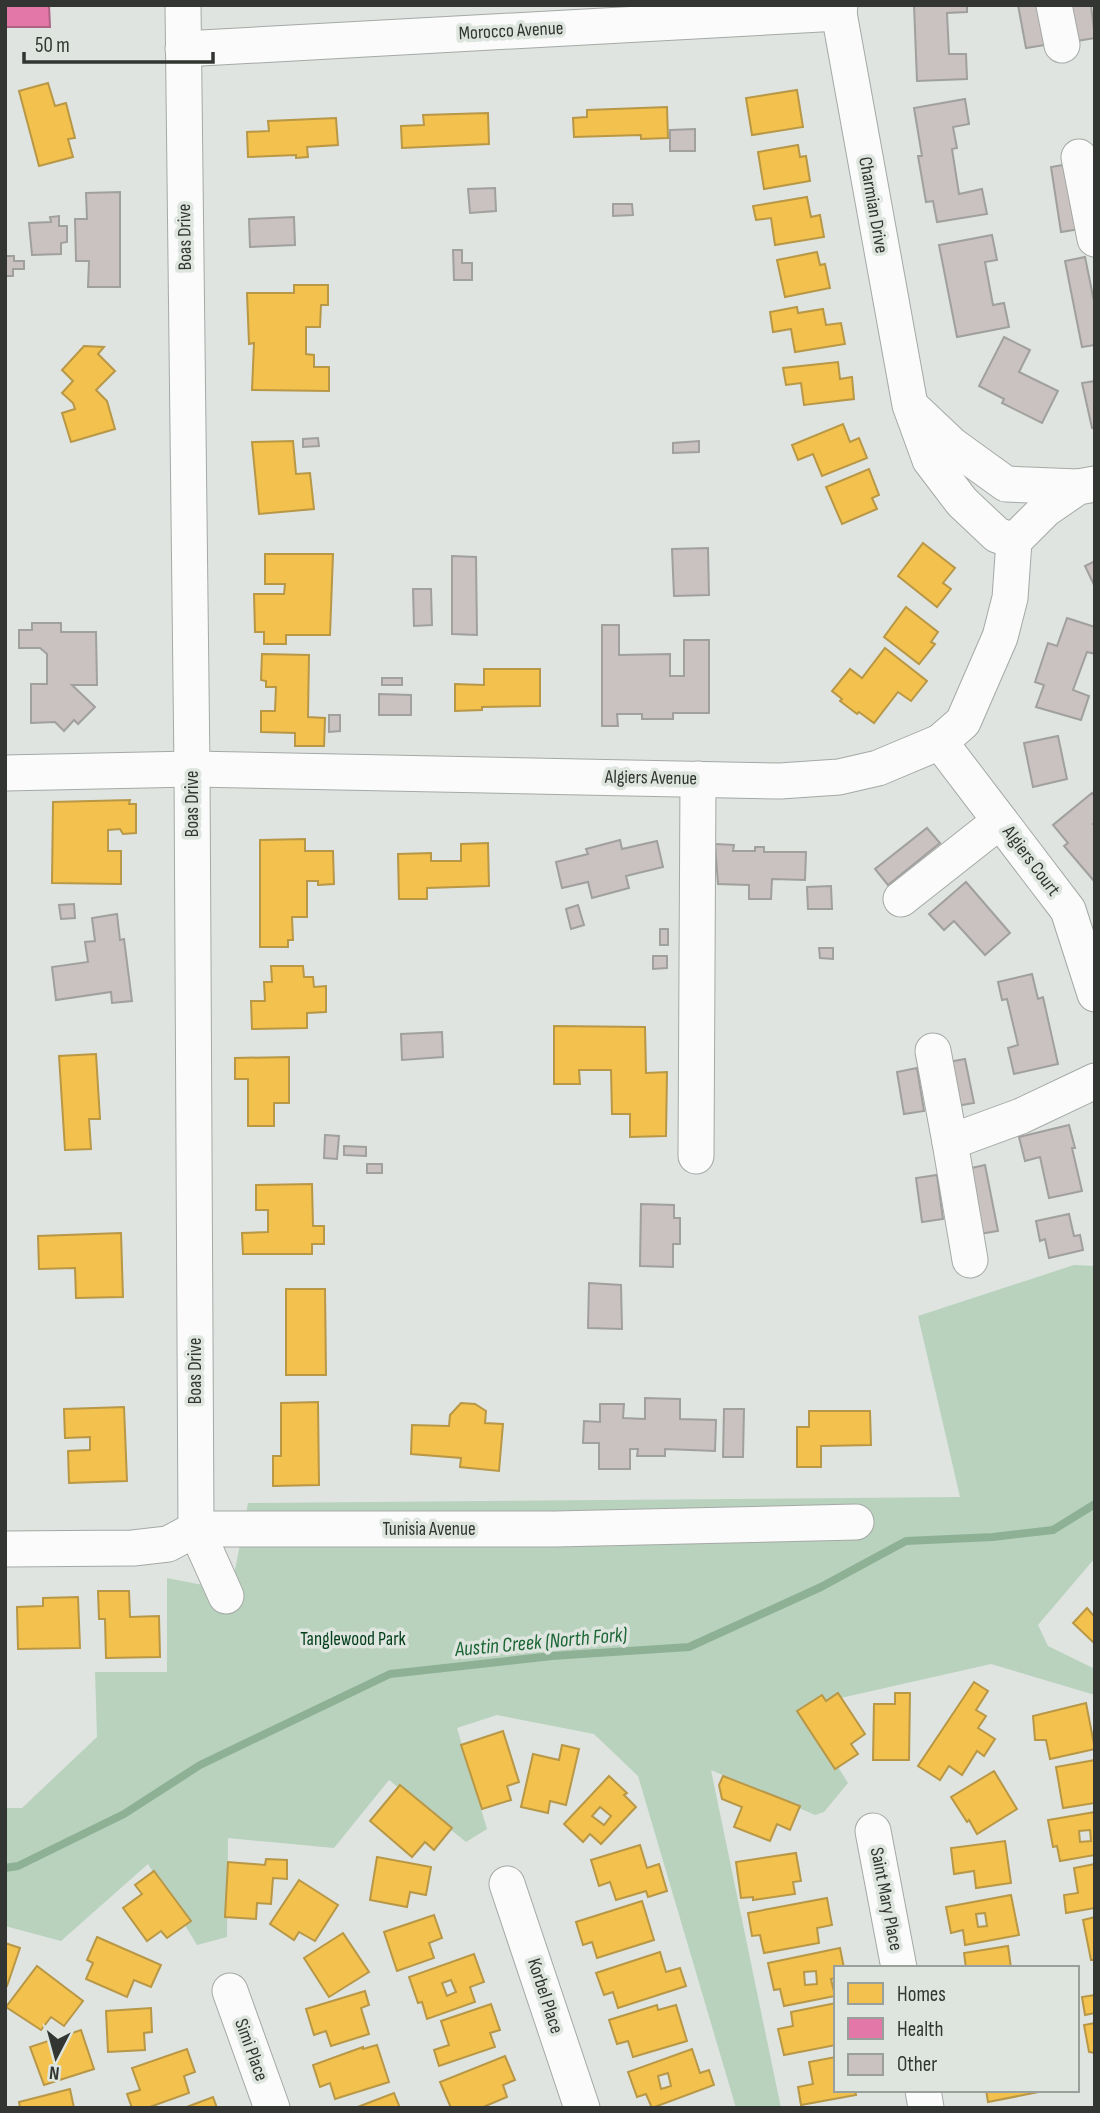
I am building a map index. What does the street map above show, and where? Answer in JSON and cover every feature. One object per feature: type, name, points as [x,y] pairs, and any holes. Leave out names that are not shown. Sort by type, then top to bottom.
[{"type":"street","name":"Boas Drive","points":[[183,5],[192,769],[196,1529],[226,1596]]},
{"type":"street","points":[[1054,5],[1062,45]]},
{"type":"street","name":"Morocco Avenue","points":[[183,48],[499,18],[839,9]]},
{"type":"street","name":"Charmian Drive","points":[[839,9],[910,405],[930,460],[962,502],[997,535],[1014,541]]},
{"type":"street","points":[[1079,157],[1095,239]]},
{"type":"street","points":[[910,405],[952,445],[1006,484],[1086,485]]},
{"type":"street","points":[[1014,541],[1046,509],[1086,485]]},
{"type":"street","name":"Algiers Avenue","points":[[5,773],[192,769],[780,781],[839,777],[878,768],[940,742],[963,722],[1000,637],[1010,598],[1014,541]]},
{"type":"street","name":"Algiers Court","points":[[940,742],[1068,910],[1095,994]]},
{"type":"street","points":[[696,1156],[698,779]]},
{"type":"street","points":[[901,899],[1000,821]]},
{"type":"street","points":[[933,1051],[970,1261]]},
{"type":"street","points":[[950,1142],[1021,1116],[1095,1081]]},
{"type":"street","name":"Tunisia Avenue","points":[[5,1549],[133,1548],[168,1544],[196,1529],[555,1529],[856,1522]]},
{"type":"street","name":"Saint Mary Place","points":[[873,1831],[899,1966]]},
{"type":"street","name":"Korbel Place","points":[[507,1884],[582,2108]]},
{"type":"street","name":"Simi Place","points":[[230,1991],[272,2108]]},
{"type":"green space","name":"Tanglewood Park","points":[[1074,1265],[1095,1266],[1095,1558],[1038,1625],[1048,1646],[1095,1669],[1095,1695],[991,1664],[801,1707],[848,1783],[824,1812],[815,1815],[711,1770],[781,2108],[736,2108],[638,1776],[594,1734],[497,1715],[457,1728],[487,1829],[466,1842],[389,1780],[334,1848],[228,1838],[227,1937],[197,1945],[148,1864],[61,1941],[5,1926],[5,1808],[22,1808],[97,1737],[95,1672],[167,1672],[167,1578],[203,1585],[235,1570],[248,1503],[960,1497],[918,1316]]},
{"type":"building: Homes","points":[[48,83],[55,106],[66,103],[75,138],[68,139],[73,157],[39,166],[19,91]]},
{"type":"building: Homes","points":[[797,90],[803,127],[752,135],[746,98]]},
{"type":"building: Homes","points":[[667,107],[668,138],[641,139],[641,135],[574,137],[573,118],[587,117],[587,110]]},
{"type":"building: Homes","points":[[488,113],[489,144],[402,148],[401,126],[424,125],[423,115]]},
{"type":"building: Homes","points":[[336,118],[338,145],[307,147],[308,157],[248,157],[247,132],[269,131],[268,121]]},
{"type":"building: Homes","points":[[798,145],[800,157],[806,156],[810,181],[764,189],[758,152]]},
{"type":"building: Homes","points":[[807,197],[811,217],[820,215],[824,237],[775,245],[771,218],[756,220],[753,206]]},
{"type":"building: Homes","points":[[817,252],[820,265],[825,264],[830,288],[785,297],[777,260]]},
{"type":"building: Homes","points":[[294,285],[328,285],[328,305],[321,305],[320,327],[306,327],[306,354],[314,355],[314,367],[329,367],[329,391],[252,390],[254,343],[249,344],[247,293],[294,293]]},
{"type":"building: Homes","points":[[797,307],[798,313],[823,309],[826,325],[841,323],[845,344],[795,352],[791,329],[773,332],[770,312]]},
{"type":"building: Homes","points":[[84,346],[104,347],[98,354],[115,371],[96,390],[107,401],[115,429],[71,442],[62,413],[75,409],[73,403],[62,393],[73,381],[62,370]]},
{"type":"building: Homes","points":[[838,362],[840,379],[852,377],[854,399],[804,405],[801,383],[786,385],[783,368]]},
{"type":"building: Homes","points":[[843,424],[850,442],[859,438],[867,458],[822,476],[813,454],[798,460],[792,445]]},
{"type":"building: Homes","points":[[293,441],[296,474],[310,473],[314,509],[259,514],[252,442]]},
{"type":"building: Homes","points":[[869,469],[879,495],[872,498],[877,509],[842,524],[826,487]]},
{"type":"building: Homes","points":[[923,543],[955,568],[943,583],[951,589],[937,607],[898,576]]},
{"type":"building: Homes","points":[[265,554],[333,554],[330,635],[286,635],[286,644],[264,644],[264,632],[255,632],[254,594],[284,594],[285,584],[265,584]]},
{"type":"building: Homes","points":[[906,607],[938,632],[931,642],[935,644],[919,664],[884,637]]},
{"type":"building: Homes","points":[[885,648],[927,681],[911,701],[898,692],[874,723],[859,712],[857,714],[832,691],[850,669],[862,678]]},
{"type":"building: Homes","points":[[262,654],[309,655],[308,717],[325,718],[324,746],[295,746],[295,733],[261,732],[261,711],[275,711],[276,687],[266,687],[266,681],[261,680]]},
{"type":"building: Homes","points":[[484,669],[540,669],[540,706],[482,707],[482,710],[455,711],[455,684],[484,685]]},
{"type":"building: Homes","points":[[130,800],[129,804],[136,804],[136,833],[123,834],[120,829],[108,830],[108,851],[121,851],[121,884],[52,883],[53,802]]},
{"type":"building: Homes","points":[[305,839],[305,851],[333,851],[334,884],[318,885],[318,881],[307,881],[307,917],[292,917],[293,940],[288,940],[288,947],[260,947],[260,840]]},
{"type":"building: Homes","points":[[488,843],[489,886],[427,888],[427,899],[399,899],[398,854],[431,853],[431,861],[461,861],[461,844]]},
{"type":"building: Homes","points":[[271,966],[303,966],[304,977],[313,977],[314,987],[326,986],[326,1012],[307,1013],[307,1028],[252,1029],[251,1001],[265,1001],[264,982],[272,982]]},
{"type":"building: Homes","points":[[554,1026],[645,1027],[646,1073],[667,1072],[666,1136],[630,1137],[630,1114],[612,1114],[611,1070],[579,1070],[580,1084],[554,1084]]},
{"type":"building: Homes","points":[[96,1054],[100,1119],[89,1119],[91,1149],[65,1150],[59,1056]]},
{"type":"building: Homes","points":[[289,1057],[289,1103],[274,1103],[274,1126],[248,1126],[248,1079],[235,1079],[235,1058]]},
{"type":"building: Homes","points":[[312,1184],[313,1226],[324,1226],[324,1244],[312,1244],[312,1254],[243,1254],[242,1233],[268,1232],[268,1210],[256,1210],[256,1185]]},
{"type":"building: Homes","points":[[121,1233],[123,1297],[76,1298],[75,1268],[39,1269],[38,1236]]},
{"type":"building: Homes","points":[[286,1289],[325,1289],[326,1375],[286,1375]]},
{"type":"building: Homes","points":[[318,1402],[319,1485],[273,1486],[273,1456],[281,1456],[281,1403]]},
{"type":"building: Homes","points":[[461,1403],[475,1404],[486,1411],[485,1423],[503,1424],[499,1471],[460,1467],[461,1458],[411,1454],[412,1425],[449,1426],[450,1415]]},
{"type":"building: Homes","points":[[124,1407],[127,1481],[69,1483],[68,1451],[90,1450],[90,1437],[65,1438],[64,1409]]},
{"type":"building: Homes","points":[[809,1411],[870,1411],[871,1445],[821,1446],[821,1467],[797,1467],[797,1427],[809,1427]]},
{"type":"building: Homes","points":[[98,1591],[129,1591],[130,1617],[159,1616],[160,1657],[106,1658],[105,1619],[99,1619]]},
{"type":"building: Homes","points":[[78,1597],[80,1648],[18,1649],[17,1607],[43,1606],[43,1598]]},
{"type":"building: Homes","points":[[1087,1608],[1093,1615],[1095,1613],[1095,1644],[1073,1623]]},
{"type":"building: Homes","points":[[974,1682],[988,1691],[976,1710],[986,1716],[978,1728],[995,1739],[984,1756],[977,1751],[962,1775],[949,1766],[940,1780],[918,1766]]},
{"type":"building: Homes","points":[[838,1693],[865,1734],[851,1744],[858,1754],[835,1769],[797,1711],[822,1695],[826,1701]]},
{"type":"building: Homes","points":[[895,1693],[910,1693],[909,1760],[873,1760],[874,1704],[895,1704]]},
{"type":"building: Homes","points":[[1086,1703],[1095,1749],[1050,1759],[1046,1740],[1035,1740],[1033,1716]]},
{"type":"building: Homes","points":[[503,1731],[519,1782],[507,1786],[511,1800],[482,1809],[461,1745]]},
{"type":"building: Homes","points":[[562,1745],[579,1749],[566,1805],[550,1801],[548,1813],[521,1807],[533,1754],[559,1760]]},
{"type":"building: Homes","points":[[1095,1760],[1095,1803],[1063,1808],[1056,1767]]},
{"type":"building: Homes","points":[[994,1771],[1017,1809],[977,1834],[951,1797]]},
{"type":"building: Homes","points":[[609,1776],[627,1793],[624,1795],[636,1807],[601,1844],[590,1834],[583,1842],[564,1824]],"holes":[[[600,1807],[611,1816],[604,1825],[592,1816]]]},
{"type":"building: Homes","points":[[723,1776],[800,1806],[790,1830],[777,1824],[770,1841],[734,1827],[742,1807],[722,1799],[719,1785]]},
{"type":"building: Homes","points":[[400,1785],[452,1828],[434,1850],[425,1842],[412,1857],[370,1821]]},
{"type":"building: Homes","points":[[1095,1812],[1095,1855],[1060,1861],[1057,1846],[1053,1847],[1048,1820]],"holes":[[[1090,1830],[1091,1841],[1080,1842],[1079,1831]]]},
{"type":"building: Homes","points":[[1005,1841],[1011,1883],[976,1888],[974,1871],[954,1874],[951,1848]]},
{"type":"building: Homes","points":[[640,1845],[647,1868],[659,1864],[667,1891],[648,1897],[646,1891],[616,1900],[610,1882],[599,1886],[591,1860]]},
{"type":"building: Homes","points":[[796,1853],[801,1881],[793,1882],[795,1894],[753,1900],[753,1897],[741,1898],[736,1862]]},
{"type":"building: Homes","points":[[377,1857],[431,1867],[426,1895],[410,1892],[407,1907],[370,1900]]},
{"type":"building: Homes","points":[[266,1859],[287,1860],[287,1879],[273,1878],[271,1904],[257,1903],[256,1919],[225,1917],[228,1862],[265,1865]]},
{"type":"building: Homes","points":[[1095,1864],[1095,1908],[1066,1913],[1064,1895],[1078,1893],[1074,1868]]},
{"type":"building: Homes","points":[[154,1871],[191,1921],[167,1938],[161,1931],[147,1941],[123,1908],[142,1894],[135,1885]]},
{"type":"building: Homes","points":[[299,1880],[338,1905],[315,1941],[299,1932],[294,1940],[270,1924]]},
{"type":"building: Homes","points":[[1011,1895],[1019,1935],[965,1945],[963,1930],[951,1933],[946,1907]],"holes":[[[985,1913],[987,1926],[978,1927],[976,1914]]]},
{"type":"building: Homes","points":[[827,1898],[832,1925],[817,1928],[819,1943],[764,1953],[760,1935],[752,1936],[748,1913]]},
{"type":"building: Homes","points":[[642,1901],[654,1940],[597,1958],[592,1942],[583,1945],[576,1922]]},
{"type":"building: Homes","points":[[434,1915],[442,1938],[429,1943],[434,1958],[397,1971],[384,1932]]},
{"type":"building: Homes","points":[[1095,1917],[1095,1960],[1091,1960],[1083,1920]]},
{"type":"building: Homes","points":[[343,1933],[369,1972],[329,1997],[304,1958]]},
{"type":"building: Homes","points":[[97,1937],[161,1965],[151,1987],[134,1980],[127,1997],[86,1979],[93,1963],[87,1960]]},
{"type":"building: Homes","points":[[5,1943],[20,1948],[7,1986],[5,1986]]},
{"type":"building: Homes","points":[[1008,1946],[1011,1966],[966,1966],[964,1953]]},
{"type":"building: Homes","points":[[840,1948],[844,1966],[834,1966],[834,1978],[831,1979],[834,1996],[784,2006],[780,1989],[774,1990],[768,1963]],"holes":[[[816,1971],[817,1984],[805,1985],[804,1972]]]},
{"type":"building: Homes","points":[[660,1952],[666,1972],[680,1968],[686,1986],[618,2008],[613,1992],[604,1995],[596,1973]]},
{"type":"building: Homes","points":[[474,1954],[484,1982],[470,1987],[475,2002],[427,2019],[422,2002],[418,2003],[409,1977]],"holes":[[[451,1980],[456,1992],[447,1996],[442,1983]]]},
{"type":"building: Homes","points":[[37,1966],[83,2001],[64,2026],[51,2017],[41,2030],[6,2007]]},
{"type":"building: Homes","points":[[365,1991],[369,2005],[361,2008],[369,2034],[331,2046],[326,2031],[314,2035],[306,2009]]},
{"type":"building: Homes","points":[[1095,1995],[1095,2013],[1085,2015],[1082,1997]]},
{"type":"building: Homes","points":[[834,2003],[834,2045],[784,2055],[778,2029],[793,2026],[791,2012]]},
{"type":"building: Homes","points":[[491,2004],[500,2030],[490,2033],[495,2047],[439,2066],[434,2050],[449,2045],[441,2021]]},
{"type":"building: Homes","points":[[657,2005],[658,2010],[676,2005],[687,2041],[633,2057],[628,2041],[617,2044],[609,2020]]},
{"type":"building: Homes","points":[[151,2008],[152,2032],[144,2033],[145,2050],[108,2052],[106,2011]]},
{"type":"building: Homes","points":[[1095,2023],[1095,2053],[1089,2052],[1084,2025]]},
{"type":"building: Homes","points":[[81,2030],[94,2069],[44,2085],[30,2047]]},
{"type":"building: Homes","points":[[377,2045],[389,2082],[335,2099],[330,2083],[320,2087],[313,2065],[363,2047]]},
{"type":"building: Homes","points":[[187,2049],[195,2072],[184,2076],[189,2093],[147,2108],[132,2108],[127,2094],[140,2090],[132,2068]]},
{"type":"building: Homes","points":[[692,2049],[700,2073],[709,2070],[714,2085],[652,2108],[646,2094],[637,2097],[628,2072]],"holes":[[[668,2073],[671,2086],[661,2089],[658,2076]]]},
{"type":"building: Homes","points":[[505,2056],[515,2080],[503,2085],[507,2097],[481,2108],[451,2108],[440,2082]]},
{"type":"building: Homes","points":[[834,2057],[834,2092],[855,2092],[856,2095],[801,2105],[798,2087],[813,2084],[809,2062]]},
{"type":"building: Homes","points":[[70,2089],[74,2108],[20,2108],[19,2102]]},
{"type":"building: Homes","points":[[986,2092],[1039,2092],[988,2102]]},
{"type":"building: Homes","points":[[394,2093],[400,2108],[355,2108]]},
{"type":"building: Homes","points":[[213,2097],[217,2108],[184,2108]]},
{"type":"building: Health","points":[[5,5],[49,5],[50,27],[5,27]]},
{"type":"building: Other","points":[[914,5],[967,5],[967,12],[947,13],[949,54],[966,54],[967,79],[917,81]]},
{"type":"building: Other","points":[[1018,5],[1037,5],[1045,45],[1026,48]]},
{"type":"building: Other","points":[[1070,5],[1091,5],[1095,38],[1077,41]]},
{"type":"building: Other","points":[[965,99],[969,124],[953,127],[957,148],[952,149],[959,194],[982,189],[987,214],[937,222],[933,201],[926,202],[918,156],[922,156],[914,108]]},
{"type":"building: Other","points":[[695,129],[695,151],[670,151],[670,130]]},
{"type":"building: Other","points":[[1069,164],[1080,229],[1061,232],[1051,167]]},
{"type":"building: Other","points":[[495,188],[496,211],[470,213],[468,189]]},
{"type":"building: Other","points":[[120,192],[120,287],[88,287],[89,261],[76,261],[75,219],[87,219],[86,193]]},
{"type":"building: Other","points":[[613,204],[632,204],[633,215],[613,216]]},
{"type":"building: Other","points":[[59,216],[59,226],[67,226],[67,242],[61,243],[61,254],[32,255],[29,223],[51,222],[50,217]]},
{"type":"building: Other","points":[[294,217],[295,245],[250,247],[249,219]]},
{"type":"building: Other","points":[[992,235],[997,260],[985,262],[993,305],[1004,303],[1009,327],[957,337],[939,245]]},
{"type":"building: Other","points":[[453,250],[462,250],[462,263],[472,263],[472,280],[454,280]]},
{"type":"building: Other","points":[[5,256],[14,256],[14,261],[24,261],[24,269],[13,269],[13,276],[5,276]]},
{"type":"building: Other","points":[[1085,257],[1095,306],[1095,345],[1082,347],[1065,261]]},
{"type":"building: Other","points":[[1004,337],[1030,350],[1019,372],[1058,391],[1042,423],[1002,403],[1004,399],[979,386]]},
{"type":"building: Other","points":[[1095,381],[1095,427],[1092,428],[1082,383]]},
{"type":"building: Other","points":[[318,438],[319,446],[303,447],[303,439]]},
{"type":"building: Other","points":[[699,441],[699,452],[673,453],[673,443]]},
{"type":"building: Other","points":[[708,548],[709,595],[674,596],[672,549]]},
{"type":"building: Other","points":[[452,556],[476,557],[477,635],[452,634]]},
{"type":"building: Other","points":[[1095,561],[1095,587],[1085,566]]},
{"type":"building: Other","points":[[413,589],[431,589],[432,625],[414,626]]},
{"type":"building: Other","points":[[1067,618],[1095,627],[1095,654],[1087,652],[1073,690],[1089,696],[1081,720],[1036,707],[1044,685],[1035,682],[1048,643],[1057,646]]},
{"type":"building: Other","points":[[32,623],[61,623],[61,632],[96,632],[97,685],[72,685],[95,707],[78,724],[74,720],[64,731],[55,722],[31,723],[31,684],[47,684],[47,654],[40,648],[19,648],[19,630],[32,630]]},
{"type":"building: Other","points":[[602,625],[619,625],[619,655],[670,654],[670,676],[684,676],[684,640],[709,640],[709,713],[673,713],[673,719],[642,719],[642,714],[617,714],[618,726],[602,726]]},
{"type":"building: Other","points":[[382,678],[402,678],[402,685],[382,685]]},
{"type":"building: Other","points":[[379,694],[411,695],[411,715],[379,715]]},
{"type":"building: Other","points":[[329,715],[340,715],[340,731],[329,732]]},
{"type":"building: Other","points":[[1058,736],[1067,779],[1033,787],[1024,743]]},
{"type":"building: Other","points":[[1092,793],[1095,797],[1094,881],[1064,846],[1068,843],[1053,825]]},
{"type":"building: Other","points":[[927,828],[940,843],[888,885],[875,869]]},
{"type":"building: Other","points":[[620,840],[622,849],[657,841],[663,867],[626,876],[629,888],[592,898],[588,882],[562,888],[556,862],[588,854],[586,849]]},
{"type":"building: Other","points":[[715,844],[734,845],[733,851],[755,851],[755,847],[764,847],[764,852],[806,852],[805,880],[772,879],[771,899],[749,899],[749,885],[718,884]]},
{"type":"building: Other","points":[[966,882],[1010,933],[985,955],[954,921],[944,930],[929,914]]},
{"type":"building: Other","points":[[831,886],[832,909],[808,909],[807,887]]},
{"type":"building: Other","points":[[74,904],[75,918],[61,919],[59,905]]},
{"type":"building: Other","points":[[578,905],[584,925],[571,929],[566,909]]},
{"type":"building: Other","points":[[117,914],[120,940],[124,939],[132,1001],[112,1003],[111,992],[56,1000],[52,967],[88,962],[85,942],[95,941],[92,918]]},
{"type":"building: Other","points":[[660,929],[668,929],[668,945],[660,945]]},
{"type":"building: Other","points":[[819,948],[833,948],[833,959],[820,958]]},
{"type":"building: Other","points":[[653,956],[667,956],[667,968],[653,969]]},
{"type":"building: Other","points":[[1032,974],[1038,999],[1043,997],[1058,1064],[1014,1074],[1008,1048],[1018,1045],[1007,999],[1002,1000],[998,982]]},
{"type":"building: Other","points":[[442,1032],[443,1057],[402,1060],[401,1034]]},
{"type":"building: Other","points":[[965,1059],[974,1103],[956,1106],[948,1062]]},
{"type":"building: Other","points":[[917,1068],[924,1111],[904,1114],[897,1072]]},
{"type":"building: Other","points":[[1069,1125],[1082,1191],[1049,1198],[1040,1157],[1025,1161],[1019,1137]]},
{"type":"building: Other","points":[[325,1135],[339,1136],[337,1159],[324,1158]]},
{"type":"building: Other","points":[[344,1146],[366,1147],[366,1156],[344,1155]]},
{"type":"building: Other","points":[[367,1164],[382,1164],[382,1173],[367,1173]]},
{"type":"building: Other","points":[[985,1165],[998,1231],[979,1234],[967,1169]]},
{"type":"building: Other","points":[[937,1175],[943,1219],[922,1222],[916,1178]]},
{"type":"building: Other","points":[[641,1204],[674,1205],[674,1218],[680,1218],[680,1244],[673,1244],[673,1267],[640,1266]]},
{"type":"building: Other","points":[[1069,1214],[1074,1236],[1080,1235],[1083,1250],[1049,1258],[1045,1239],[1040,1241],[1036,1221]]},
{"type":"building: Other","points":[[589,1283],[621,1285],[622,1329],[588,1328]]},
{"type":"building: Other","points":[[645,1398],[680,1399],[680,1419],[716,1420],[715,1451],[665,1449],[665,1456],[637,1456],[638,1449],[630,1449],[630,1469],[599,1469],[599,1443],[583,1443],[584,1421],[600,1422],[600,1404],[624,1404],[623,1418],[645,1419]]},
{"type":"building: Other","points":[[724,1409],[744,1409],[743,1457],[723,1457]]},
{"type":"waterway","name":"Austin Creek (North Fork)","points":[[5,1868],[18,1866],[124,1814],[200,1765],[390,1674],[552,1656],[689,1647],[821,1587],[906,1541],[993,1537],[1053,1530],[1095,1504]]}]
